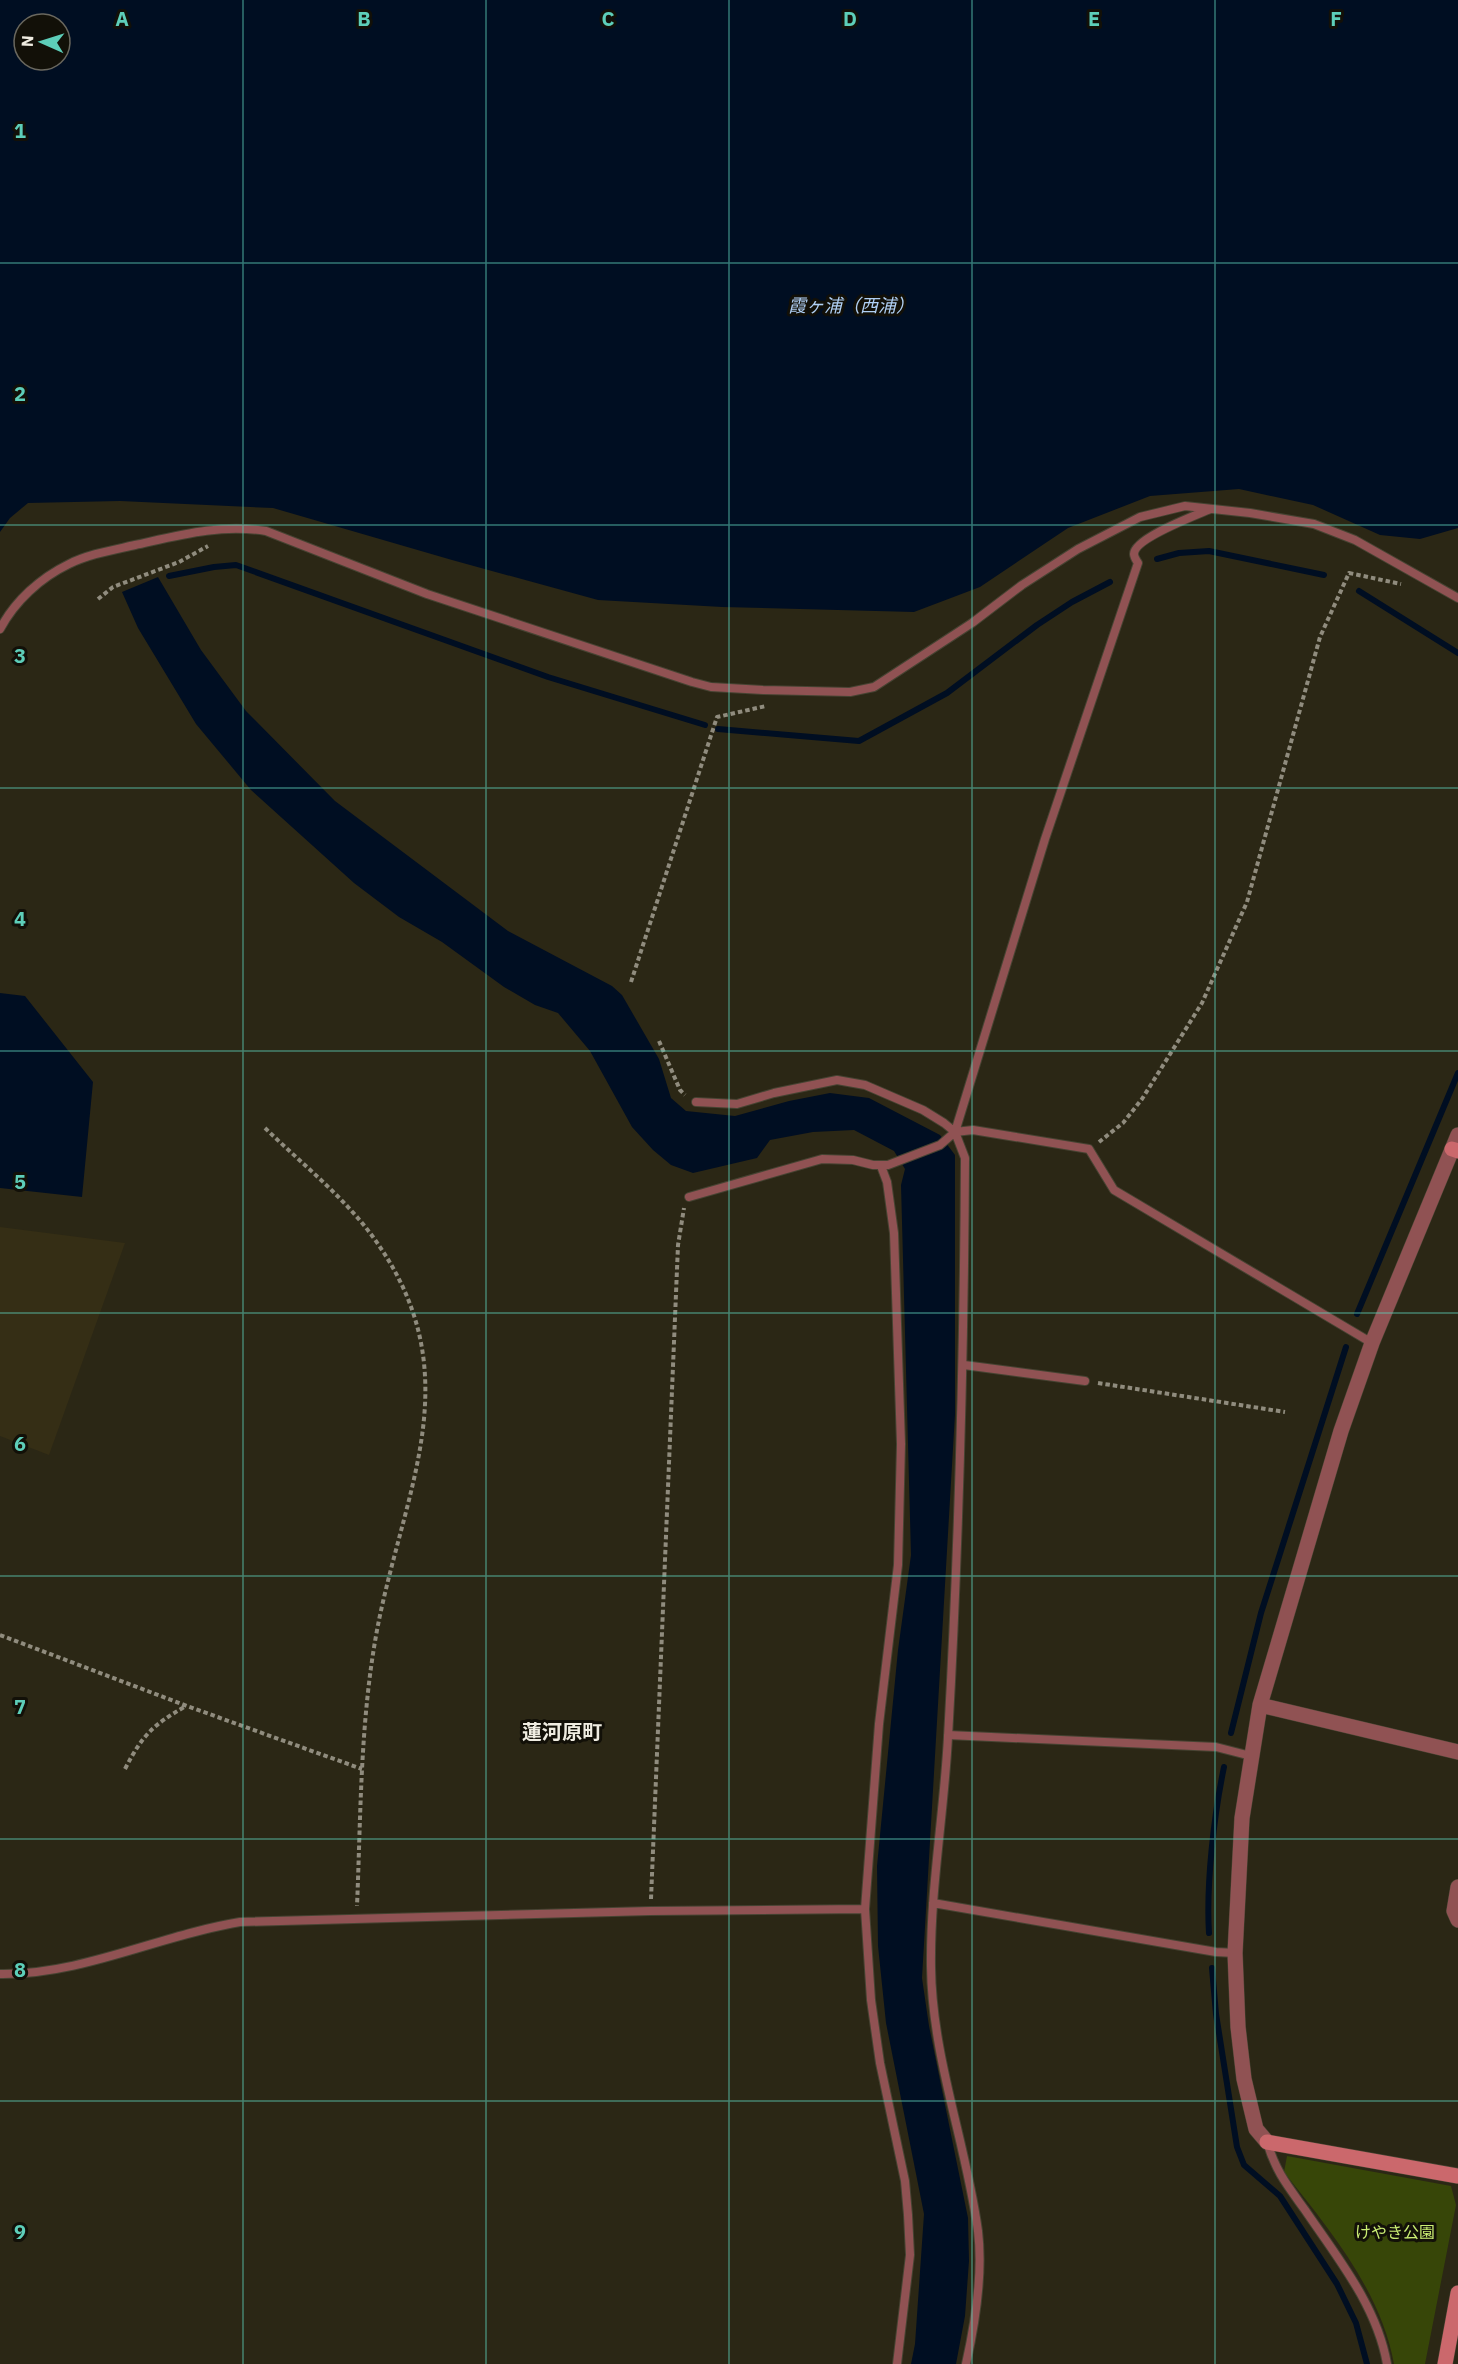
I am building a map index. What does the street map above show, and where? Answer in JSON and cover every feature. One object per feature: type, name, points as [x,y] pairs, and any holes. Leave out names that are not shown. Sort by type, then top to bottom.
[{"type":"street","points":[[1456,1145],[1372,1343],[1341,1431],[1260,1705],[1242,1818],[1235,1953],[1238,2027],[1244,2079],[1256,2129],[1267,2142],[1458,2176]]},
{"type":"street","points":[[1260,1705],[1458,1752]]},
{"type":"street","points":[[1458,1887],[1454,1911],[1458,1920]]},
{"type":"street","points":[[1445,2364],[1457,2303]]},
{"type":"lane","points":[[0,629],[8,614],[27,594],[44,579],[69,564],[94,555],[201,531],[243,527],[266,531],[428,594],[711,687],[850,692],[874,687],[1077,549],[1140,517],[1185,506],[1214,507],[1314,524],[1355,540],[1458,598]]},
{"type":"lane","points":[[689,1197],[822,1159],[853,1160],[881,1166],[940,1145],[955,1132],[1042,850],[1138,563],[1134,554],[1137,547],[1168,527],[1214,507]]},
{"type":"lane","points":[[696,1102],[737,1104],[774,1092],[837,1080],[866,1085],[914,1106],[944,1123],[955,1132],[965,1158],[964,1365],[948,1735],[933,1903],[931,1968],[937,2029],[978,2234],[979,2273],[966,2364]]},
{"type":"lane","points":[[955,1132],[973,1130],[1089,1149],[1114,1190],[1372,1343]]},
{"type":"lane","points":[[881,1166],[887,1182],[894,1233],[901,1444],[898,1565],[879,1724],[866,1909],[871,2000],[880,2063],[905,2181],[909,2215],[909,2255],[897,2364]]},
{"type":"lane","points":[[964,1365],[1085,1381]]},
{"type":"lane","points":[[948,1735],[1215,1747],[1251,1756]]},
{"type":"lane","points":[[933,1903],[1216,1952],[1235,1953]]},
{"type":"lane","points":[[0,1974],[55,1970],[211,1927],[240,1922],[650,1911],[866,1909]]},
{"type":"lane","points":[[1267,2142],[1274,2166],[1351,2277],[1374,2322],[1387,2364]]},
{"type":"path","points":[[98,599],[113,587],[178,562],[213,544]]},
{"type":"path","points":[[1089,1149],[1123,1123],[1142,1099],[1202,1003],[1247,902],[1320,637],[1349,573],[1401,584],[1431,584]]},
{"type":"path","points":[[631,982],[717,717],[774,704]]},
{"type":"path","points":[[659,1041],[680,1090],[696,1102]]},
{"type":"path","points":[[265,1128],[351,1211],[374,1238],[397,1275],[415,1314],[424,1357],[426,1398],[423,1440],[380,1619],[371,1667],[362,1769],[356,1918]]},
{"type":"path","points":[[650,1911],[678,1245],[683,1210],[689,1197]]},
{"type":"path","points":[[1085,1381],[1285,1412]]},
{"type":"path","points":[[0,1635],[362,1769]]},
{"type":"path","points":[[124,1769],[139,1742],[158,1722],[187,1706]]},
{"type":"shaded area","points":[[0,1227],[125,1243],[49,1455],[0,1436]]},
{"type":"green space","name":"けやき公園","points":[[1287,2156],[1451,2186],[1456,2205],[1425,2364],[1394,2364],[1378,2311],[1351,2262],[1284,2172]]},
{"type":"water","name":"霞ヶ浦（西浦）","points":[[0,0],[1458,0],[1458,528],[1420,539],[1380,535],[1313,505],[1239,489],[1150,496],[1068,528],[980,587],[914,612],[722,607],[598,600],[273,508],[120,501],[28,503],[10,518],[0,532]]},
{"type":"water","points":[[158,577],[201,650],[246,711],[335,801],[508,931],[612,986],[622,995],[659,1059],[671,1098],[686,1111],[735,1116],[789,1101],[830,1093],[869,1098],[940,1135],[955,1155],[955,1414],[922,1978],[929,2026],[968,2218],[969,2261],[965,2316],[956,2364],[911,2364],[915,2344],[924,2214],[886,2023],[878,1946],[877,1866],[898,1650],[911,1555],[901,1185],[905,1169],[894,1151],[854,1130],[813,1132],[770,1140],[757,1158],[693,1173],[671,1165],[653,1150],[632,1127],[590,1051],[558,1013],[535,1005],[504,987],[442,942],[399,917],[354,883],[251,790],[196,724],[138,628],[122,592]]},
{"type":"water","points":[[0,993],[25,996],[93,1082],[82,1197],[0,1188]]},
{"type":"waterway","points":[[1157,559],[1179,553],[1209,551],[1324,575]]},
{"type":"waterway","points":[[169,576],[236,565],[548,677],[705,725]]},
{"type":"waterway","points":[[718,729],[859,741],[947,693],[1037,625],[1072,602],[1110,582]]},
{"type":"waterway","points":[[1359,591],[1458,653]]},
{"type":"waterway","points":[[1357,1314],[1458,1073]]},
{"type":"waterway","points":[[1231,1733],[1261,1613],[1346,1347]]},
{"type":"waterway","points":[[1209,1933],[1212,1850],[1224,1767]]},
{"type":"waterway","points":[[1212,1968],[1216,2014],[1237,2147],[1244,2165],[1280,2196],[1337,2284],[1356,2323],[1367,2364]]},
{"type":"district","name":"蓮河原町","points":[[562,1732]]}]
